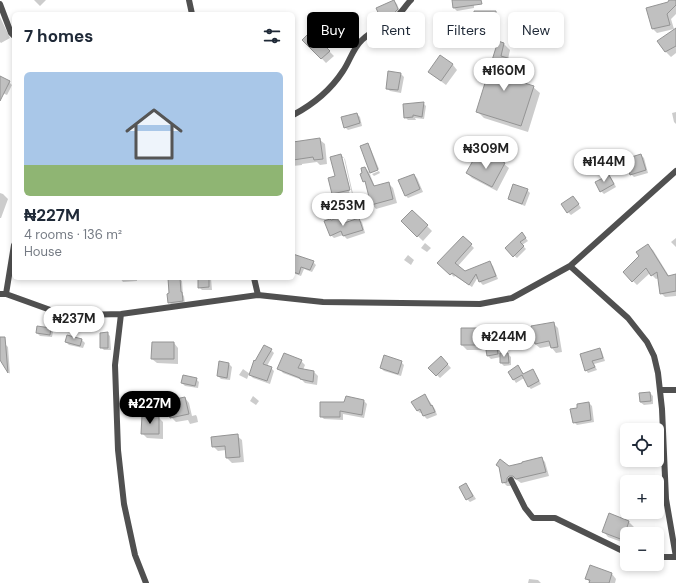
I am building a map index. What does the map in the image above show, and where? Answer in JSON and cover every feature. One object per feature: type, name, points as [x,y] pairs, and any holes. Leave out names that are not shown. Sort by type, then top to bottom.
[{"type":"street","points":[[189,0],[192,12]]},
{"type":"street","points":[[295,114],[308,107],[326,92],[344,71],[355,49],[361,41],[369,34],[394,19],[411,0]]},
{"type":"street","points":[[0,4],[12,34]]},
{"type":"street","points":[[12,254],[3,294],[56,312],[81,315],[120,314],[258,295],[323,302],[480,304],[512,298],[570,266],[676,171]]},
{"type":"street","points":[[570,266],[628,318],[647,342],[654,356],[658,373],[662,409],[666,499],[676,557],[664,557]]},
{"type":"street","points":[[254,280],[258,295]]},
{"type":"street","points":[[120,314],[115,366],[118,450],[124,504],[135,555],[146,583]]},
{"type":"street","points":[[660,390],[676,390]]},
{"type":"street","points":[[511,480],[525,508],[533,518],[555,518],[620,549]]},
{"type":"building","points":[[394,0],[398,9],[395,12],[378,12],[376,8]]},
{"type":"building","points":[[452,0],[481,0],[482,4],[453,8]]},
{"type":"building","points":[[669,0],[676,0],[676,5],[667,14],[670,25],[652,29],[646,8],[668,2]]},
{"type":"building","points":[[474,11],[496,11],[496,12]]},
{"type":"building","points":[[676,28],[676,46],[665,52],[657,41]]},
{"type":"building","points":[[307,35],[307,45],[302,40]]},
{"type":"building","points":[[500,42],[504,43],[501,56],[511,59],[505,77],[534,86],[521,126],[476,112],[496,48],[500,48]]},
{"type":"building","points":[[310,48],[327,48],[330,51],[321,59]]},
{"type":"building","points":[[440,55],[453,64],[441,81],[428,72]]},
{"type":"building","points":[[388,71],[401,73],[398,90],[386,89]]},
{"type":"building","points":[[0,76],[10,81],[0,101]]},
{"type":"building","points":[[424,102],[422,117],[413,115],[413,117],[404,118],[403,104]]},
{"type":"building","points":[[357,113],[360,123],[344,128],[341,117]]},
{"type":"building","points":[[320,138],[323,159],[314,160],[313,157],[295,160],[295,142]]},
{"type":"building","points":[[368,143],[378,170],[370,173],[360,146]]},
{"type":"building","points":[[341,154],[350,190],[332,194],[328,178],[335,176],[330,157]]},
{"type":"building","points":[[484,154],[505,163],[492,187],[466,173],[475,157],[481,160]]},
{"type":"building","points":[[641,154],[646,170],[630,175],[625,159]]},
{"type":"building","points":[[365,167],[374,186],[389,182],[393,199],[371,205],[365,181],[363,182],[360,174],[362,173],[361,168]]},
{"type":"building","points":[[414,174],[420,189],[405,196],[398,180]]},
{"type":"building","points":[[609,175],[614,184],[600,192],[595,182]]},
{"type":"building","points":[[513,184],[528,189],[522,204],[508,199]]},
{"type":"building","points":[[573,196],[579,204],[567,213],[561,204]]},
{"type":"building","points":[[412,210],[428,225],[417,237],[401,221]]},
{"type":"building","points":[[339,218],[341,224],[359,218],[363,230],[343,236],[341,231],[330,236],[324,221]]},
{"type":"building","points":[[522,232],[526,238],[520,242],[524,246],[513,257],[505,248]]},
{"type":"building","points":[[463,236],[472,244],[455,263],[465,271],[490,261],[496,276],[479,282],[476,274],[469,285],[452,273],[450,275],[437,263]]},
{"type":"building","points":[[648,244],[668,276],[676,274],[676,291],[660,294],[657,272],[651,276],[646,268],[632,282],[623,272],[639,256],[636,252]]},
{"type":"building","points":[[295,255],[314,261],[310,270],[301,267],[299,274],[295,273]]},
{"type":"building","points":[[168,280],[180,280],[183,301],[168,303],[167,294],[169,293]]},
{"type":"building","points":[[198,280],[209,280],[209,287],[198,288]]},
{"type":"building","points":[[554,322],[558,347],[551,348],[549,341],[535,344],[531,326]]},
{"type":"building","points":[[37,326],[51,328],[50,335],[36,333]]},
{"type":"building","points":[[461,328],[480,328],[480,345],[461,345]]},
{"type":"building","points":[[108,332],[108,348],[100,348],[100,333]]},
{"type":"building","points":[[67,335],[82,339],[80,346],[65,342]]},
{"type":"building","points":[[0,337],[5,337],[8,373],[0,360]]},
{"type":"building","points":[[152,342],[174,342],[174,359],[151,359]]},
{"type":"building","points":[[496,342],[498,354],[487,356],[485,344]]},
{"type":"building","points":[[264,345],[272,349],[263,364],[272,367],[267,381],[249,375],[254,360],[255,361]]},
{"type":"building","points":[[600,348],[603,358],[592,361],[595,367],[585,371],[580,354]]},
{"type":"building","points":[[284,353],[302,360],[298,368],[314,371],[313,382],[300,379],[277,369]]},
{"type":"building","points":[[500,353],[508,353],[509,363],[500,363]]},
{"type":"building","points":[[384,355],[402,361],[398,374],[380,368]]},
{"type":"building","points":[[441,356],[448,364],[436,376],[428,368]]},
{"type":"building","points":[[219,361],[229,363],[227,378],[217,376]]},
{"type":"building","points":[[518,365],[523,374],[533,369],[539,381],[528,387],[522,375],[513,380],[508,372]]},
{"type":"building","points":[[183,375],[197,378],[195,386],[181,383]]},
{"type":"building","points":[[650,392],[651,401],[640,402],[639,393]]},
{"type":"building","points":[[425,394],[435,412],[423,416],[420,409],[417,411],[411,402]]},
{"type":"building","points":[[346,396],[364,400],[362,415],[340,411],[340,417],[320,417],[320,402],[344,402]]},
{"type":"building","points":[[185,397],[189,414],[170,418],[166,401]]},
{"type":"building","points":[[589,402],[591,420],[573,423],[570,409],[577,408],[577,404]]},
{"type":"building","points":[[142,415],[159,416],[159,434],[141,434]]},
{"type":"building","points":[[238,434],[240,457],[226,458],[225,446],[212,447],[211,437]]},
{"type":"building","points":[[542,457],[546,472],[516,479],[513,476],[509,476],[507,478],[507,482],[502,483],[499,467],[496,465],[500,459],[509,466]]},
{"type":"building","points":[[466,483],[473,496],[466,500],[459,487]]},
{"type":"building","points":[[609,513],[620,517],[620,519],[629,521],[627,527],[620,527],[620,539],[602,532]]},
{"type":"building","points":[[590,565],[612,573],[609,583],[589,583],[590,580],[585,579]]}]
